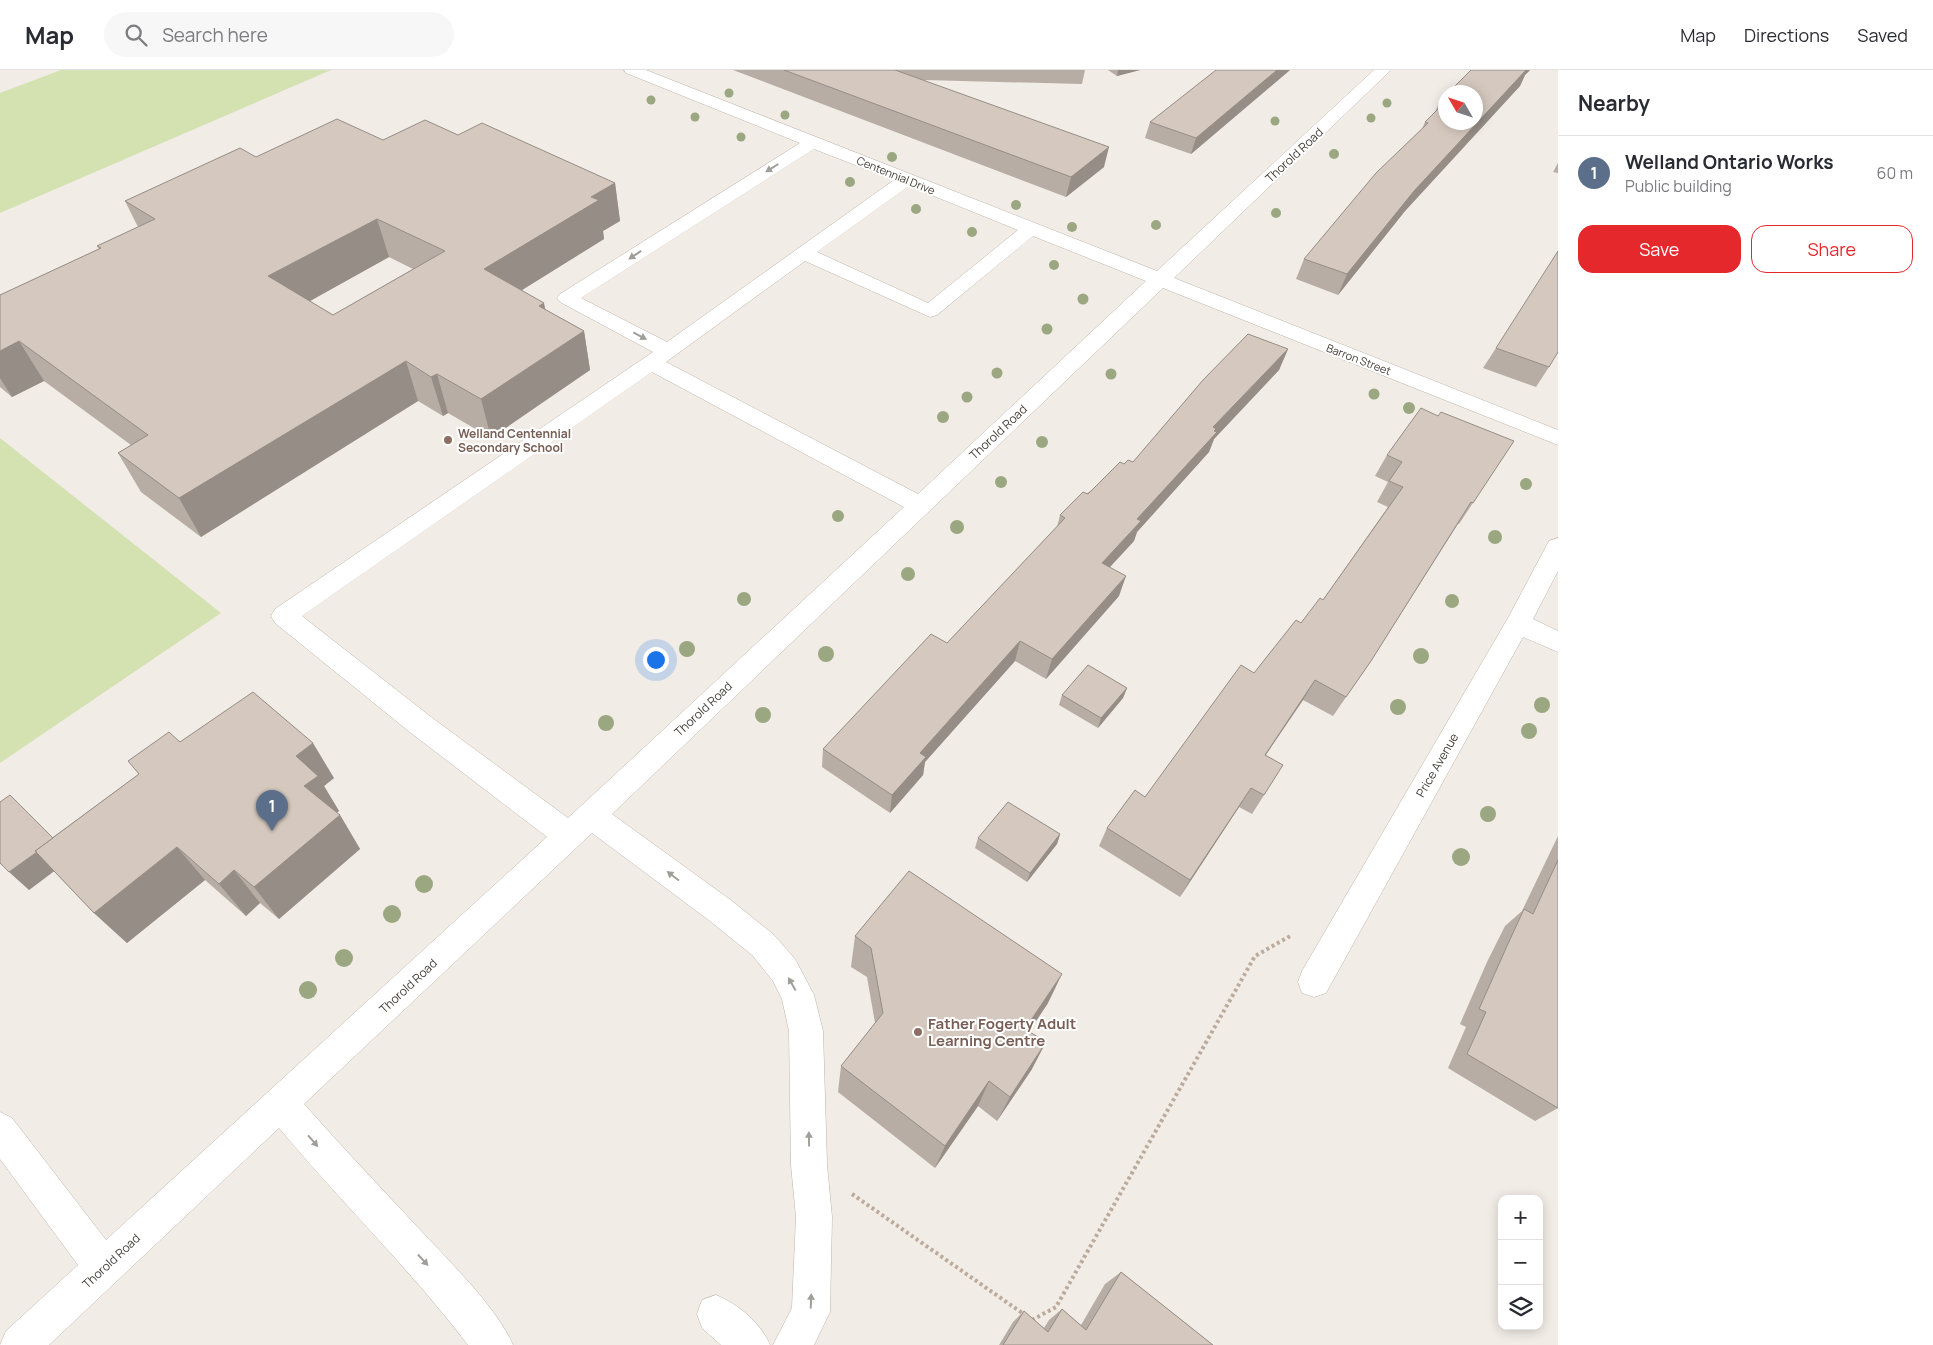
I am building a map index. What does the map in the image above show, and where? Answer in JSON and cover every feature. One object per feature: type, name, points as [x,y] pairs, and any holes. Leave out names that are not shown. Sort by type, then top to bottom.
[{"type":"street","name":"Centennial Drive","points":[[632,70],[1160,280]]},
{"type":"street","name":"Thorold Road","points":[[20,1345],[580,825],[1383,70]]},
{"type":"street","points":[[813,142],[567,298],[660,357],[920,505]]},
{"type":"street","points":[[793,1345],[811,1312],[814,1217],[809,1165],[806,1031],[798,995],[784,970],[763,945],[728,917],[421,725],[284,616],[660,357],[906,180]]},
{"type":"street","points":[[805,254],[930,311],[1031,229]]},
{"type":"street","name":"Barron Street","points":[[1160,280],[1558,438]]},
{"type":"street","name":"Price Avenue","points":[[1314,982],[1518,623],[1558,547]]},
{"type":"street","points":[[1518,623],[1558,642]]},
{"type":"street","points":[[281,1104],[330,1161],[447,1286],[493,1345]]},
{"type":"street","points":[[0,1130],[104,1268]]},
{"type":"street","points":[[716,1314],[750,1345]]},
{"type":"path","points":[[809,1165],[1033,1321],[1056,1307],[1255,956],[1292,935]]},
{"type":"green space","points":[[61,70],[331,70],[0,213],[0,93]]},
{"type":"green space","points":[[0,438],[221,613],[0,763]]},
{"type":"building","points":[[784,70],[895,70],[1109,147],[1071,177]]},
{"type":"building","points":[[1216,70],[1277,70],[1196,138],[1150,122]]},
{"type":"building","points":[[1471,70],[1526,70],[1483,116],[1483,85],[1456,85]]},
{"type":"building","points":[[1438,109],[1438,130],[1470,130],[1414,191],[1347,274],[1304,259],[1376,173],[1428,123],[1425,122]]},
{"type":"building","points":[[337,119],[383,140],[425,120],[458,135],[482,123],[615,183],[591,197],[599,200],[484,269],[544,303],[539,306],[584,331],[481,399],[437,374],[431,377],[406,361],[179,498],[118,453],[148,435],[19,341],[0,351],[0,295],[101,248],[97,246],[155,219],[125,201],[240,148],[256,157]],"holes":[[[377,219],[445,251],[333,315],[268,276]]]},
{"type":"building","points":[[1558,251],[1558,352],[1549,367],[1496,348]]},
{"type":"building","points":[[1248,334],[1288,349],[1213,427],[1216,429],[1214,431],[1217,432],[1137,519],[1141,521],[1102,563],[1126,576],[1052,659],[1020,641],[920,753],[926,757],[892,795],[823,749],[931,634],[947,643],[1065,518],[1060,515],[1083,492],[1088,494],[1120,462],[1124,464],[1128,460],[1133,462],[1203,380]]},
{"type":"building","points":[[1421,408],[1438,416],[1441,412],[1514,441],[1473,503],[1471,502],[1371,661],[1346,697],[1315,680],[1265,755],[1283,765],[1264,795],[1251,788],[1190,880],[1107,828],[1135,790],[1145,797],[1241,665],[1254,673],[1296,620],[1301,623],[1320,598],[1323,600],[1403,487],[1389,481],[1402,462],[1387,455]]},
{"type":"building","points":[[1088,665],[1127,688],[1101,718],[1062,695]]},
{"type":"building","points":[[253,692],[313,743],[296,756],[318,776],[304,786],[340,815],[254,887],[234,870],[219,884],[177,847],[94,913],[35,851],[139,774],[128,761],[169,732],[180,742]]},
{"type":"building","points":[[10,795],[53,838],[9,872],[0,863],[0,802]]},
{"type":"building","points":[[1008,802],[1060,834],[1030,873],[978,838]]},
{"type":"building","points":[[1558,860],[1558,1108],[1467,1054],[1486,1012],[1479,1009],[1524,909],[1533,914]]},
{"type":"building","points":[[909,871],[1062,974],[1025,1029],[1046,1042],[1010,1097],[989,1081],[945,1146],[841,1066],[883,1013],[871,948],[855,936]]},
{"type":"building","points":[[1121,1272],[1213,1345],[1003,1345],[1024,1311],[1048,1332],[1062,1309],[1086,1330]]},
{"type":"place","name":"Welland Centennial Secondary School","points":[[448,440]]},
{"type":"place","name":"Welland Ontario Works","points":[[272,831]]},
{"type":"place","name":"Father Fogerty Adult Learning Centre","points":[[918,1032]]}]
